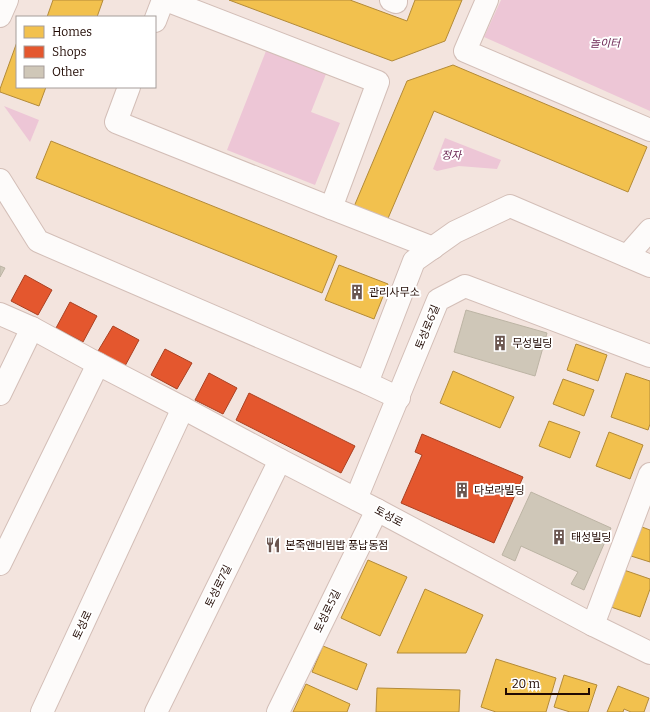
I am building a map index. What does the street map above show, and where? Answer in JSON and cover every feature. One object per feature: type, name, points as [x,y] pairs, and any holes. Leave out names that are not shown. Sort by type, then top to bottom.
[{"type":"street","points":[[0,16],[7,0]]},
{"type":"street","points":[[156,19],[164,0],[378,82],[331,208]]},
{"type":"street","points":[[391,0],[396,2],[396,0]]},
{"type":"street","points":[[486,0],[465,51],[650,130]]},
{"type":"street","points":[[129,88],[116,122],[433,248]]},
{"type":"street","points":[[0,180],[38,240],[399,398]]},
{"type":"street","points":[[367,383],[414,261],[455,232],[510,206],[650,266]]},
{"type":"street","points":[[627,256],[650,230]]},
{"type":"street","name":"토성로6길","points":[[356,500],[438,300],[465,286],[650,356]]},
{"type":"street","name":"토성로","points":[[0,314],[32,328],[593,625],[650,653]]},
{"type":"street","points":[[0,394],[32,328]]},
{"type":"street","points":[[0,564],[98,364]]},
{"type":"street","name":"토성로","points":[[42,712],[184,408]]},
{"type":"street","name":"토성로7길","points":[[156,712],[280,460]]},
{"type":"street","points":[[593,625],[650,474]]},
{"type":"street","name":"토성로5길","points":[[278,712],[377,510]]},
{"type":"green space","name":"놀이터","points":[[501,0],[650,0],[650,111],[484,37]]},
{"type":"green space","points":[[266,51],[326,74],[311,112],[340,123],[315,185],[227,150]]},
{"type":"green space","points":[[4,106],[39,120],[30,142]]},
{"type":"green space","name":"정자","points":[[445,138],[501,160],[497,169],[459,166],[437,171],[433,169]]},
{"type":"building: Homes","points":[[53,0],[103,0],[97,16],[47,16]]},
{"type":"building: Homes","points":[[229,0],[350,0],[407,21],[415,0],[462,0],[445,41],[392,61]]},
{"type":"building: Homes","points":[[16,45],[16,88],[46,88],[39,106],[0,92]]},
{"type":"building: Homes","points":[[453,65],[647,147],[628,192],[434,111],[386,223],[353,209],[407,81]]},
{"type":"building: Homes","points":[[51,141],[337,256],[322,293],[36,178]]},
{"type":"building: Homes","name":"관리사무소","points":[[339,265],[388,284],[374,319],[325,300]]},
{"type":"building: Homes","points":[[576,344],[607,355],[598,381],[567,370]]},
{"type":"building: Homes","points":[[453,371],[514,397],[500,428],[440,403]]},
{"type":"building: Homes","points":[[626,373],[650,381],[650,424],[648,430],[611,417]]},
{"type":"building: Homes","points":[[563,379],[594,390],[584,416],[553,404]]},
{"type":"building: Homes","points":[[549,421],[580,432],[570,458],[539,446]]},
{"type":"building: Homes","points":[[609,432],[643,445],[630,479],[596,466]]},
{"type":"building: Homes","points":[[642,527],[650,530],[650,562],[631,556]]},
{"type":"building: Homes","points":[[368,560],[407,577],[380,636],[341,618]]},
{"type":"building: Homes","points":[[624,570],[650,579],[650,589],[640,617],[611,607]]},
{"type":"building: Homes","points":[[425,589],[483,615],[466,653],[397,653]]},
{"type":"building: Homes","points":[[323,646],[367,664],[357,690],[312,672]]},
{"type":"building: Homes","points":[[496,659],[556,678],[546,712],[496,712],[481,707]]},
{"type":"building: Homes","points":[[564,675],[597,685],[588,712],[570,712],[554,707]]},
{"type":"building: Homes","points":[[306,684],[350,704],[347,712],[293,712]]},
{"type":"building: Homes","points":[[618,686],[649,698],[644,712],[631,712],[624,709],[623,712],[607,712]]},
{"type":"building: Homes","points":[[377,688],[460,690],[459,712],[376,712]]},
{"type":"building: Shops","points":[[25,275],[52,290],[38,315],[11,301]]},
{"type":"building: Shops","points":[[70,302],[97,316],[83,342],[56,328]]},
{"type":"building: Shops","points":[[113,326],[139,340],[125,366],[98,351]]},
{"type":"building: Shops","points":[[165,349],[192,363],[177,389],[151,375]]},
{"type":"building: Shops","points":[[209,373],[237,388],[223,414],[195,400]]},
{"type":"building: Shops","points":[[249,393],[355,446],[341,473],[236,420]]},
{"type":"building: Shops","name":"다보라빌딩","points":[[422,434],[523,477],[494,543],[401,503],[422,455],[415,452]]},
{"type":"building: Other","points":[[0,266],[5,268],[0,277]]},
{"type":"building: Other","name":"무성빌딩","points":[[466,310],[547,333],[535,376],[454,352]]},
{"type":"building: Other","name":"태성빌딩","points":[[531,492],[611,528],[584,590],[571,584],[578,572],[521,546],[515,561],[502,555]]},
{"type":"place","name":"관리사무소","points":[[357,292]]},
{"type":"place","name":"무성빌딩","points":[[500,343]]},
{"type":"place","name":"다보라빌딩","points":[[462,490]]},
{"type":"place","name":"태성빌딩","points":[[559,537]]},
{"type":"place","name":"본죽앤비빔밥 풍납동점","points":[[273,545]]}]
